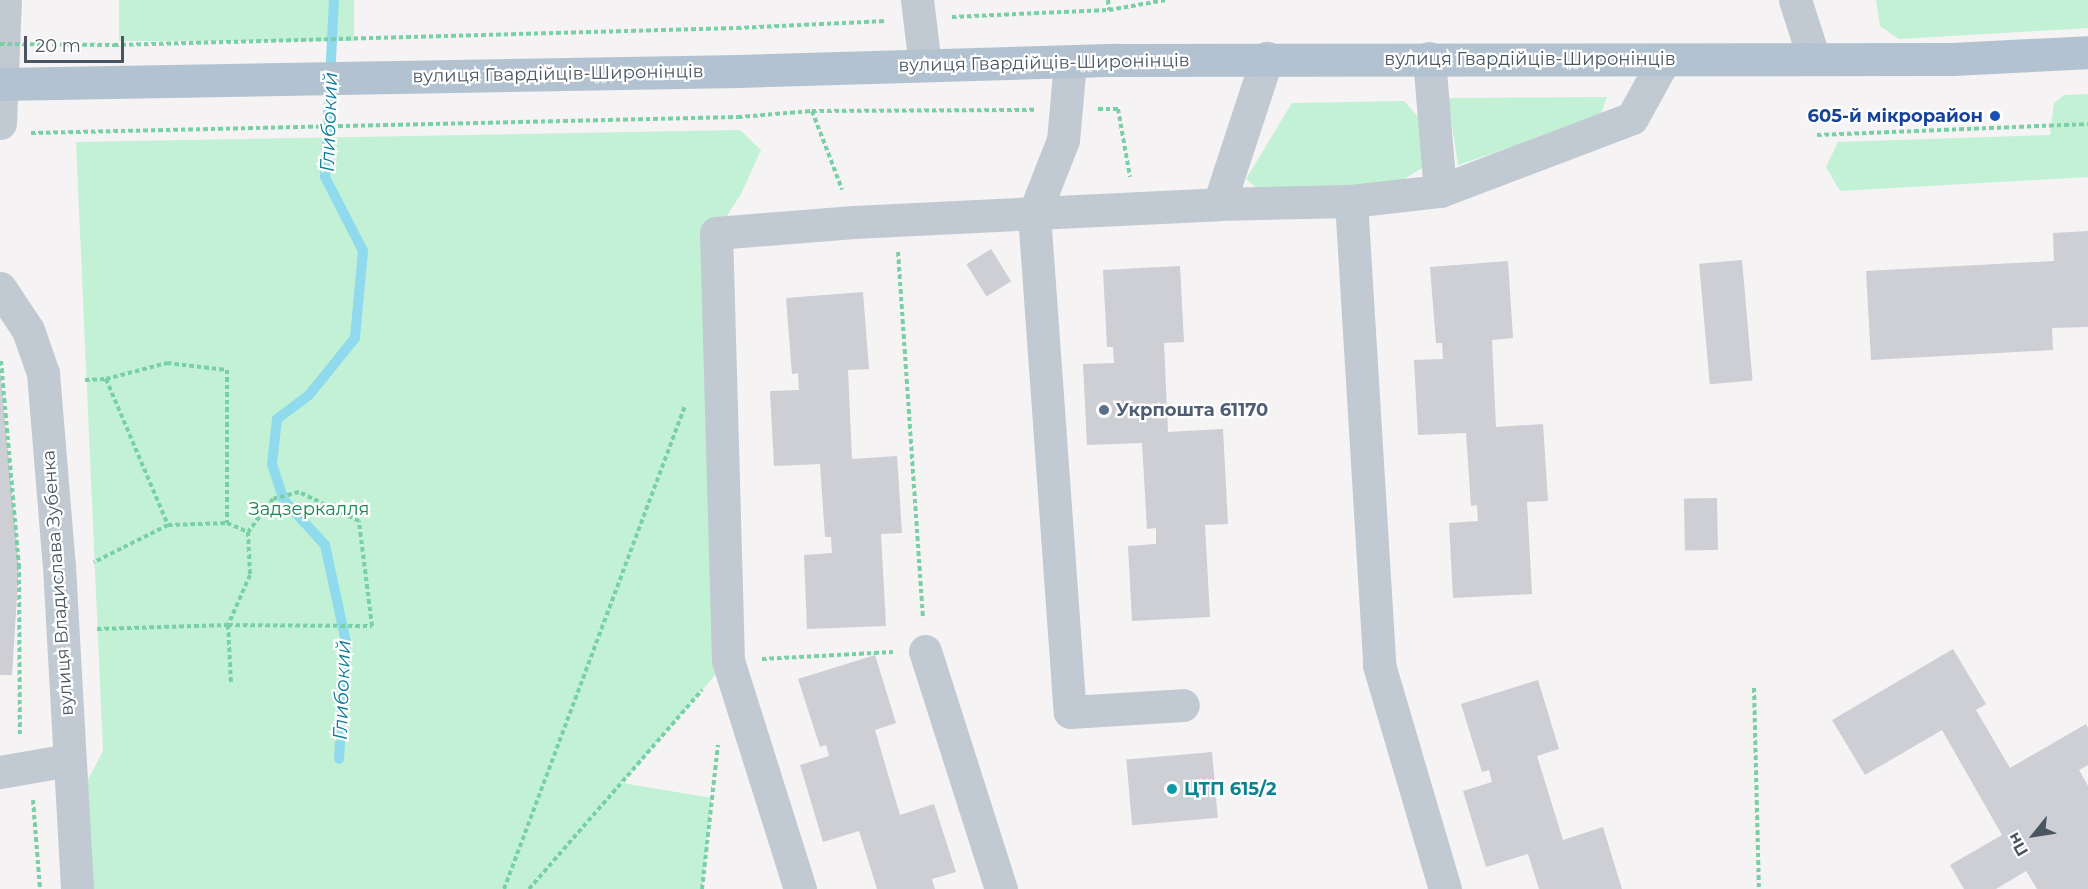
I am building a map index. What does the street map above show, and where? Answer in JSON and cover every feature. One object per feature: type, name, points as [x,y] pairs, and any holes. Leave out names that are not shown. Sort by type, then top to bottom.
[{"type":"main road","name":"вулиця Гвардійців-Широнінців","points":[[0,84],[739,71],[1267,58],[1952,59],[2088,52]]},
{"type":"street","points":[[5,0],[12,128]]},
{"type":"street","points":[[917,0],[925,65]]},
{"type":"street","points":[[1795,0],[1814,59]]},
{"type":"street","points":[[1219,204],[1267,58]]},
{"type":"street","points":[[1429,58],[1440,191]]},
{"type":"street","points":[[800,889],[728,660],[716,233],[854,222],[1219,204],[1351,201],[1440,191],[1632,118],[1664,60]]},
{"type":"street","points":[[1070,63],[1063,140],[1034,214],[1070,712],[1183,705]]},
{"type":"street","points":[[1351,201],[1379,665],[1445,889]]},
{"type":"street","name":"вулиця Владислава Зубенка","points":[[0,288],[28,330],[43,373],[59,566],[76,889]]},
{"type":"street","points":[[925,651],[1001,889]]},
{"type":"street","points":[[15,770],[69,760]]},
{"type":"path","points":[[1108,0],[1109,10]]},
{"type":"path","points":[[0,44],[114,45],[737,28]]},
{"type":"path","points":[[12,128],[738,117],[812,111],[1118,109],[1136,208]]},
{"type":"path","points":[[812,111],[854,222]]},
{"type":"path","points":[[1817,135],[2088,124]]},
{"type":"path","points":[[529,889],[728,660],[925,651],[896,221]]},
{"type":"path","points":[[1,357],[19,565],[20,735],[10,737]]},
{"type":"path","points":[[85,380],[106,380],[167,363],[227,370],[227,523]]},
{"type":"path","points":[[106,380],[168,525]]},
{"type":"path","points":[[504,889],[688,399]]},
{"type":"path","points":[[97,629],[228,625],[372,626],[359,521],[298,492],[273,499],[248,532],[250,575],[228,625],[231,682]]},
{"type":"path","points":[[94,562],[168,525],[227,523],[248,532]]},
{"type":"path","points":[[1754,688],[1759,889]]},
{"type":"path","points":[[702,889],[719,741]]},
{"type":"path","points":[[15,770],[40,889]]},
{"type":"green space","points":[[119,0],[354,0],[354,41],[119,41]]},
{"type":"green space","points":[[1876,0],[2088,0],[2088,28],[1899,39],[1880,26]]},
{"type":"green space","points":[[2088,94],[2088,177],[1840,191],[1826,167],[1838,142],[2050,135],[2054,103],[2064,95]]},
{"type":"green space","points":[[1607,97],[1600,117],[1458,165],[1448,98]]},
{"type":"green space","points":[[1404,101],[1419,118],[1424,167],[1394,185],[1260,191],[1246,179],[1292,103]]},
{"type":"green space","name":"Задзеркалля","points":[[740,130],[761,150],[741,194],[716,233],[728,660],[622,783],[712,798],[702,889],[77,889],[72,810],[103,751],[76,142]]},
{"type":"building","points":[[2088,231],[2088,327],[2052,328],[2053,350],[1871,360],[1866,271],[2054,261],[2053,233]]},
{"type":"building","points":[[991,249],[1011,281],[987,297],[966,264]]},
{"type":"building","points":[[1742,260],[1753,381],[1710,384],[1699,264]]},
{"type":"building","points":[[1508,261],[1513,338],[1492,340],[1496,427],[1543,424],[1548,501],[1527,502],[1532,594],[1453,598],[1449,523],[1478,521],[1477,505],[1471,506],[1466,433],[1418,435],[1414,360],[1443,359],[1442,343],[1436,343],[1430,267]]},
{"type":"building","points":[[1180,266],[1184,342],[1164,343],[1168,432],[1223,429],[1228,524],[1205,525],[1210,617],[1132,621],[1128,546],[1156,544],[1156,528],[1147,529],[1142,443],[1087,445],[1083,364],[1114,363],[1113,347],[1107,347],[1103,270]]},
{"type":"building","points":[[863,292],[869,369],[848,370],[852,459],[897,456],[902,533],[881,534],[886,626],[807,629],[804,555],[832,553],[831,537],[825,537],[820,464],[774,466],[770,391],[799,390],[798,373],[792,374],[786,298]]},
{"type":"building","points":[[0,368],[19,565],[12,675],[0,675]]},
{"type":"building","points":[[1717,498],[1718,550],[1685,551],[1684,499]]},
{"type":"building","points":[[1953,649],[1986,704],[1976,710],[2010,768],[2086,724],[2088,728],[2088,765],[2079,770],[2088,786],[2088,889],[2037,889],[2026,871],[1996,889],[1964,889],[1950,865],[2002,835],[1942,730],[1865,775],[1832,720]]},
{"type":"building","points":[[875,655],[896,723],[875,730],[900,815],[934,804],[956,872],[932,879],[935,889],[877,889],[859,831],[823,842],[800,765],[829,756],[826,745],[820,747],[798,679]]},
{"type":"building","points":[[1538,680],[1559,749],[1537,756],[1563,840],[1603,827],[1622,889],[1539,889],[1528,854],[1486,867],[1463,791],[1492,782],[1489,770],[1482,772],[1461,704]]},
{"type":"building","name":"ЦТП 615/2","points":[[1212,752],[1218,818],[1132,825],[1126,759]]},
{"type":"waterway","name":"Глибокий","points":[[334,0],[325,177],[363,251],[355,338],[309,395],[277,419],[272,464],[284,500],[325,545],[346,642],[339,759]]},
{"type":"place","name":"605-й мікрорайон","points":[[1995,116]]},
{"type":"place","name":"Укрпошта 61170","points":[[1104,410]]},
{"type":"place","name":"ЦТП 615/2","points":[[1172,789]]}]
